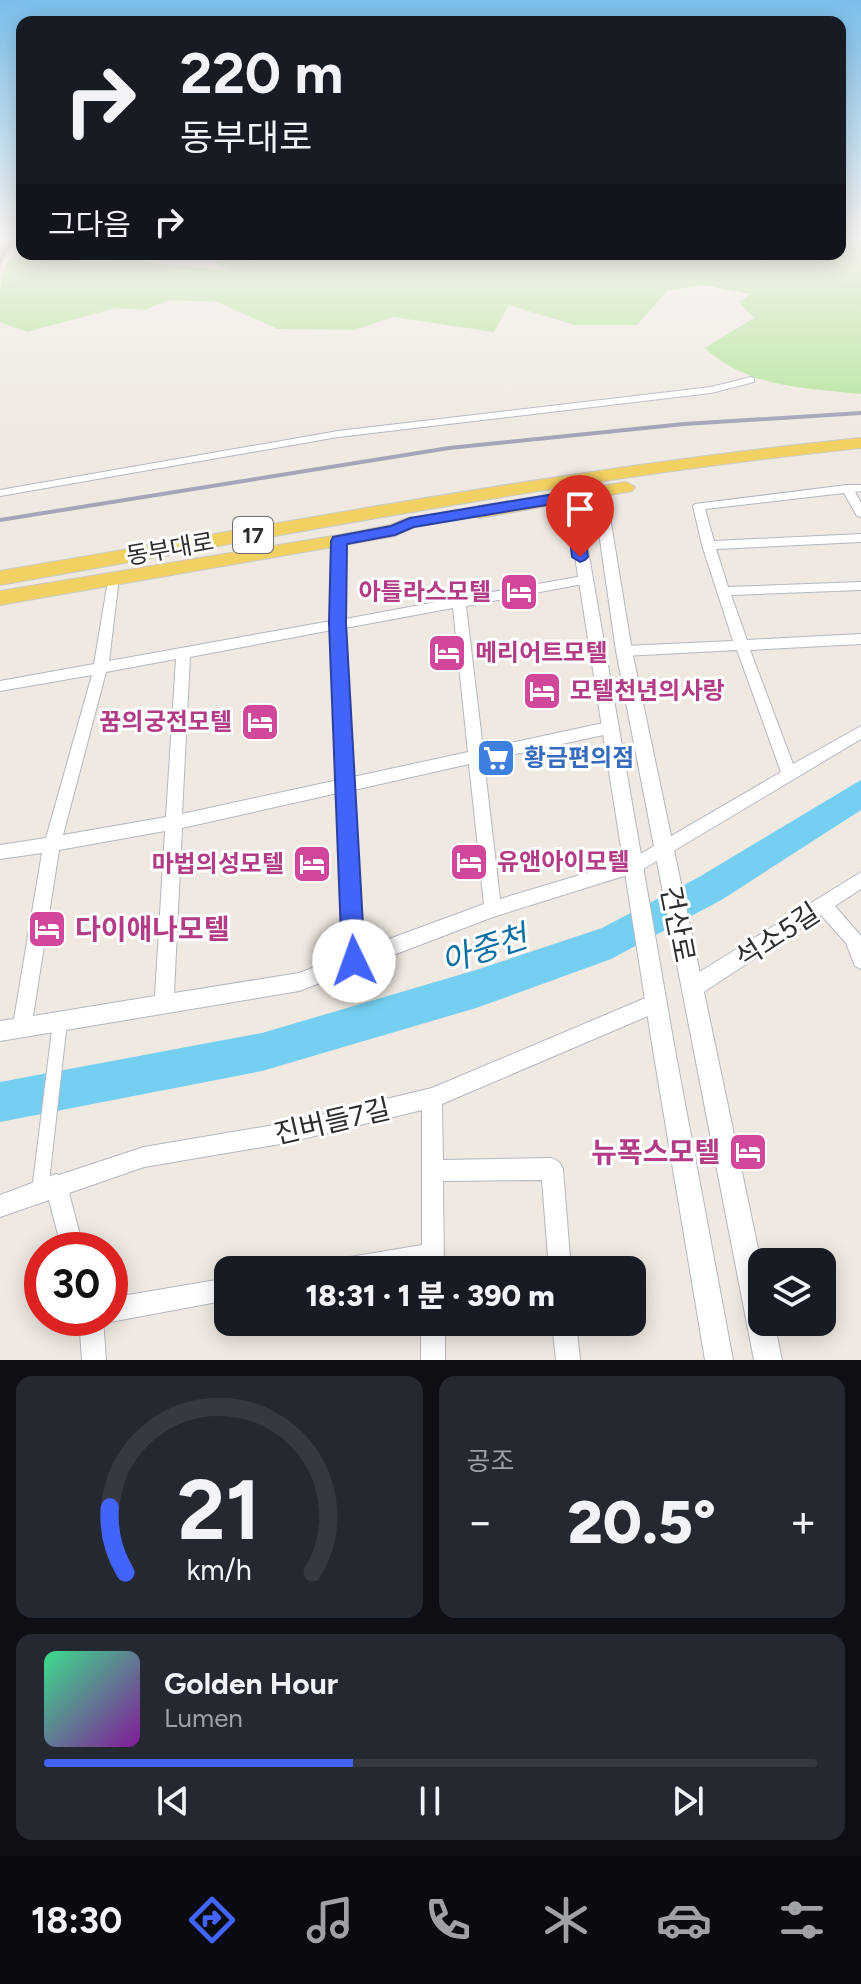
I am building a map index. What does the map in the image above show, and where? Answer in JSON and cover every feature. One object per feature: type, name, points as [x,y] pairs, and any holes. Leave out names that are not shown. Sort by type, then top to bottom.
[{"type":"main road","name":"동부대로","points":[[0,578],[506,491],[753,454],[861,443]]},
{"type":"main road","name":"동부대로","points":[[0,589],[718,472],[861,457]]},
{"type":"main road","points":[[0,571],[490,490],[506,491]]},
{"type":"main road","name":"동부대로","points":[[0,598],[339,541],[395,530],[410,523]]},
{"type":"street","points":[[0,493],[338,434],[672,395],[731,387],[751,380]]},
{"type":"street","points":[[789,774],[708,545],[699,506],[854,488],[861,513]]},
{"type":"street","name":"건산로","points":[[609,490],[600,498],[624,651],[768,1360]]},
{"type":"street","name":"건산로","points":[[554,499],[574,510],[653,994],[719,1360]]},
{"type":"street","points":[[708,545],[861,538]]},
{"type":"street","points":[[339,541],[338,623],[354,961]]},
{"type":"street","points":[[22,1028],[52,844],[101,666],[113,578]]},
{"type":"street","points":[[0,686],[459,600],[583,580]]},
{"type":"street","points":[[725,591],[861,586]]},
{"type":"street","points":[[459,600],[493,909]]},
{"type":"street","points":[[624,651],[861,639]]},
{"type":"street","points":[[164,1004],[183,652]]},
{"type":"street","points":[[0,852],[174,822],[608,728]]},
{"type":"street","points":[[0,1031],[299,982],[493,909],[634,874],[663,849],[861,732]]},
{"type":"street","name":"석소5길","points":[[690,982],[861,880]]},
{"type":"street","points":[[823,905],[857,937],[861,960]]},
{"type":"street","name":"진버들7길","points":[[0,1206],[144,1157],[286,1133],[432,1098],[653,994]]},
{"type":"street","points":[[59,1022],[45,1143],[48,1188],[66,1232]]},
{"type":"street","points":[[432,1098],[433,1256]]},
{"type":"street","points":[[433,1171],[552,1169],[559,1256]]},
{"type":"street","points":[[128,1307],[214,1291]]},
{"type":"street","points":[[92,1336],[94,1360]]},
{"type":"street","points":[[433,1336],[433,1360]]},
{"type":"street","points":[[565,1336],[568,1360]]},
{"type":"green space","points":[[0,301],[165,301],[145,310],[116,308],[27,332],[0,322]]},
{"type":"green space","points":[[204,301],[658,301],[637,325],[574,325],[509,305],[494,332],[393,317],[354,330],[278,329],[217,302]]},
{"type":"green space","points":[[861,301],[861,394],[778,384],[759,379],[722,361],[705,348],[754,318],[739,302]]},
{"type":"waterway","name":"아중천","points":[[0,1102],[262,1052],[476,989],[611,942],[711,888],[861,793]]},
{"type":"railway","points":[[0,520],[449,448],[684,424],[861,413]]},
{"type":"place","name":"아틀라스모텔","points":[[519,592]]},
{"type":"place","name":"메리어트모텔","points":[[447,653]]},
{"type":"place","name":"모텔천년의사랑","points":[[542,691]]},
{"type":"place","name":"꿈의궁전모텔","points":[[260,722]]},
{"type":"place","name":"황금편의점","points":[[496,758]]},
{"type":"place","name":"유앤아이모텔","points":[[469,862]]},
{"type":"place","name":"마법의성모텔","points":[[312,864]]},
{"type":"place","name":"다이애나모텔","points":[[47,929]]},
{"type":"place","name":"뉴폭스모텔","points":[[748,1152]]},
{"type":"route","points":[[354,961],[338,623],[339,541],[395,530],[410,523],[554,499],[574,510],[580,557]]}]
